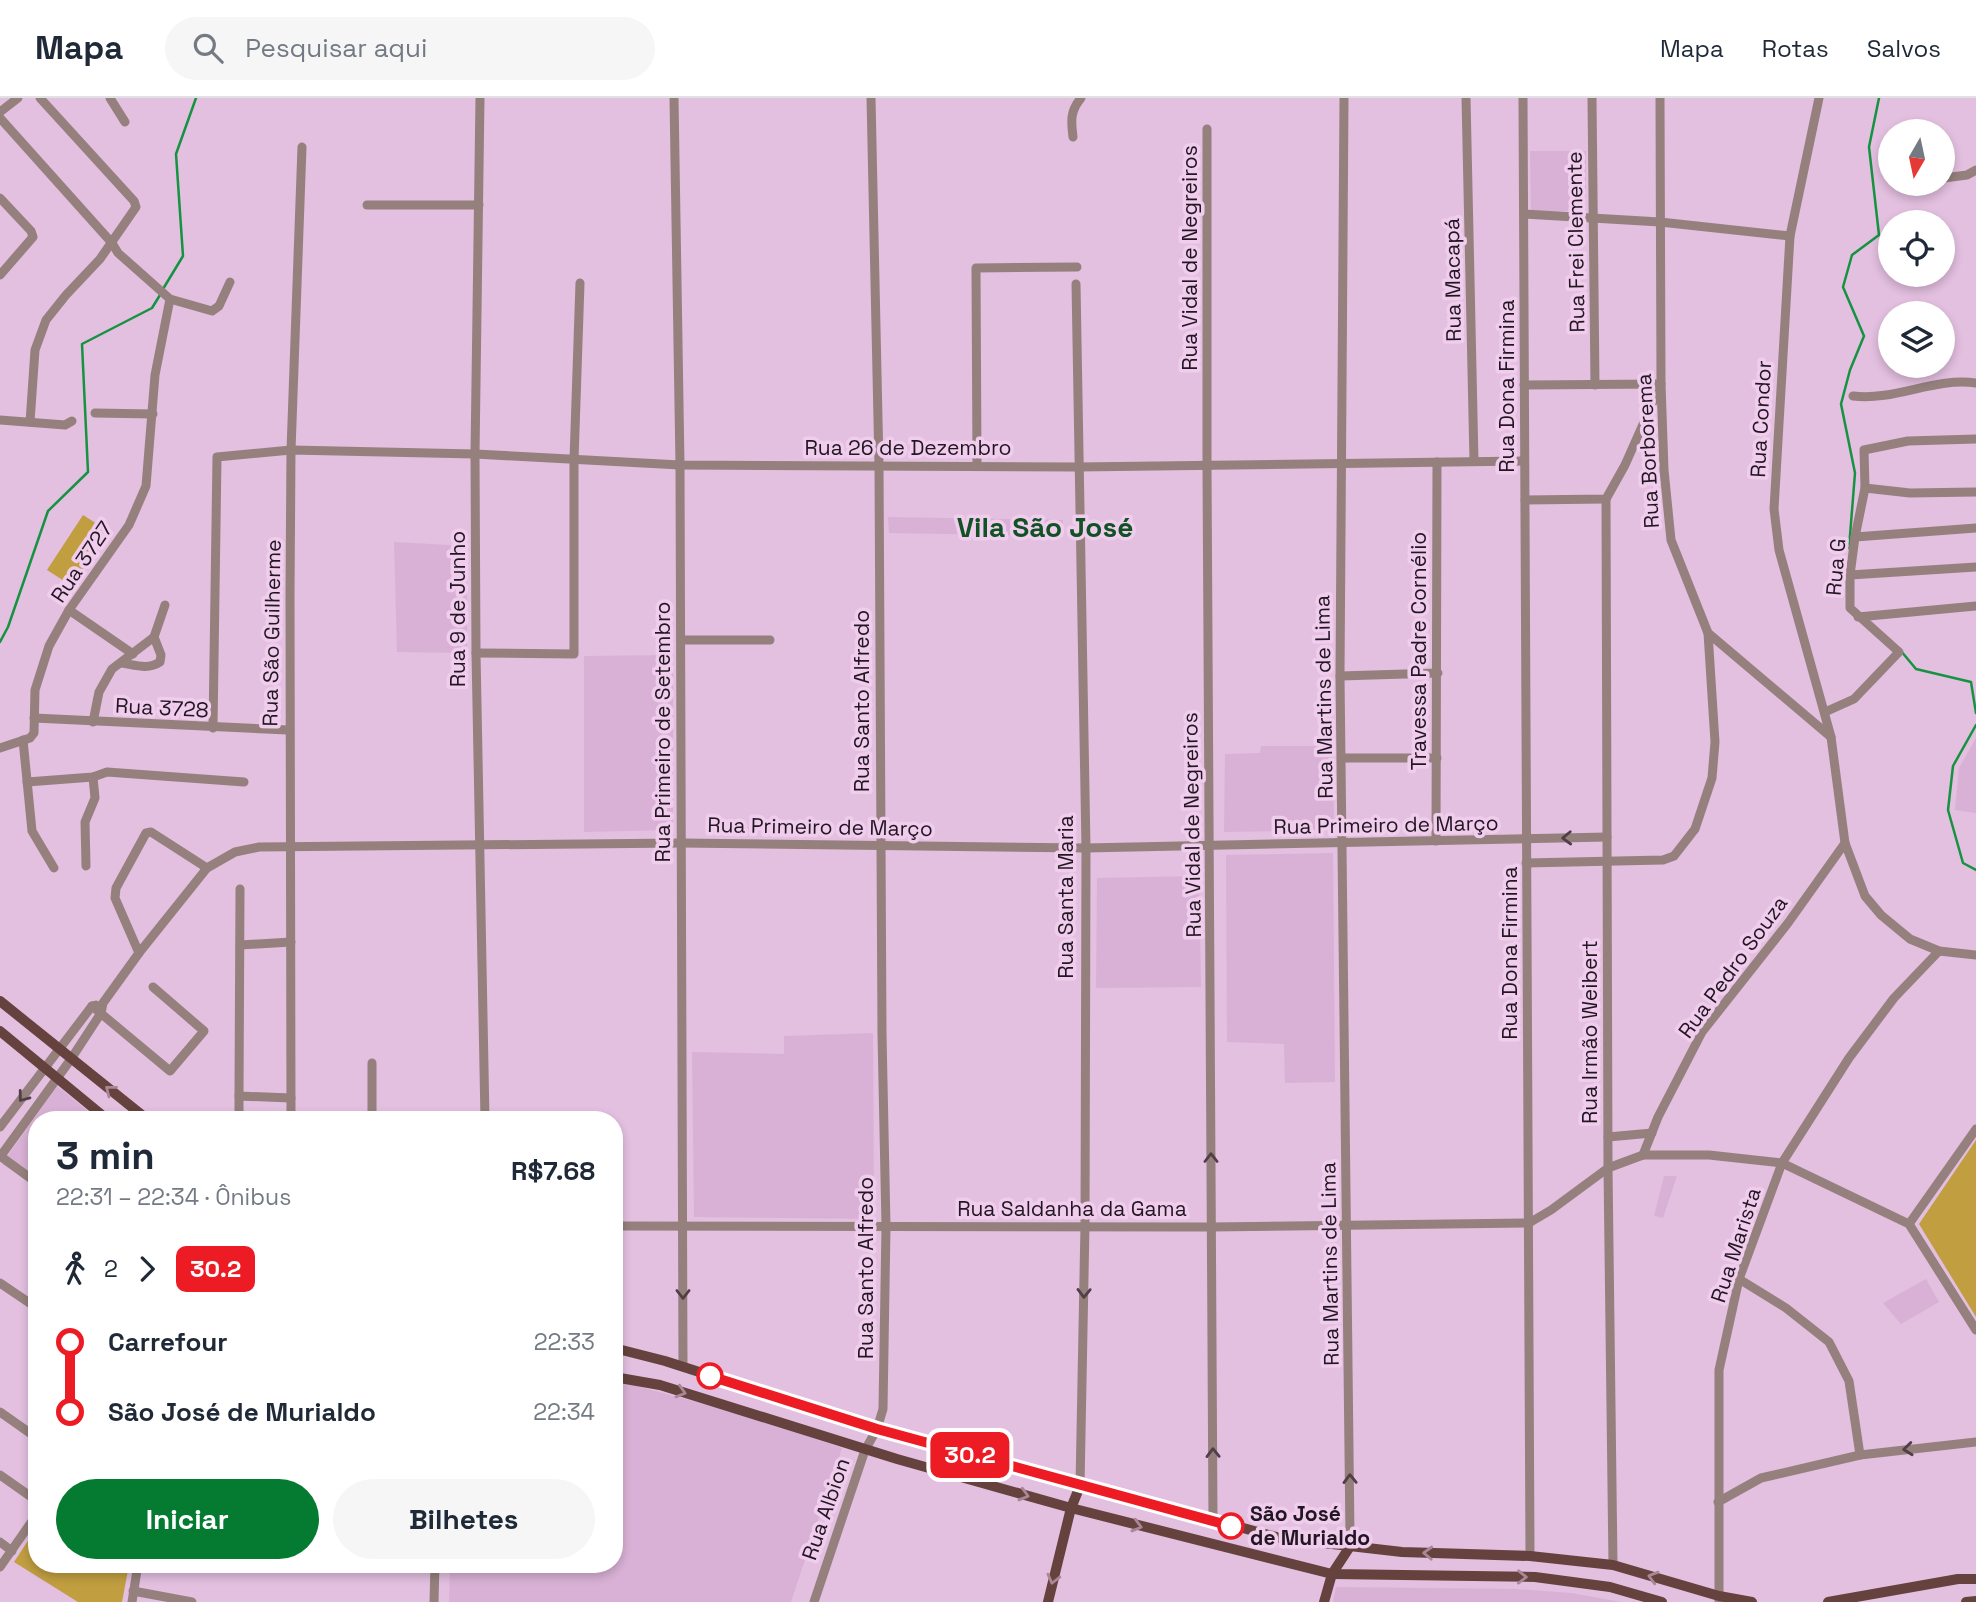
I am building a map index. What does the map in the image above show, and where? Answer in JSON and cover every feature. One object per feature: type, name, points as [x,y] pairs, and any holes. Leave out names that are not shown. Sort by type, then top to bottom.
[{"type":"main road","points":[[0,1002],[137,1111]]},
{"type":"main road","points":[[0,1031],[97,1111]]},
{"type":"main road","points":[[623,1351],[877,1429],[1280,1538],[1349,1548],[1530,1556],[1613,1565],[1719,1599],[1752,1602]]},
{"type":"main road","points":[[623,1379],[660,1385],[864,1450],[1071,1508],[1332,1574],[1535,1577],[1610,1587],[1662,1602]]},
{"type":"main road","name":"Rua Santa Maria","points":[[1048,1602],[1071,1508],[1080,1486]]},
{"type":"main road","points":[[1324,1602],[1332,1574],[1349,1548]]},
{"type":"main road","points":[[1828,1602],[1958,1579],[1976,1579]]},
{"type":"main road","points":[[1966,1602],[1976,1601]]},
{"type":"street","points":[[0,112],[18,98]]},
{"type":"street","points":[[30,422],[35,349],[46,320],[100,259],[135,206],[134,201],[40,98]]},
{"type":"street","points":[[110,98],[125,122]]},
{"type":"street","name":"Rua 9 de Junho","points":[[480,98],[475,454],[478,846],[485,1111]]},
{"type":"street","name":"Rua Primeiro de Setembro","points":[[674,98],[680,465],[682,1367]]},
{"type":"street","name":"Rua Santo Alfredo","points":[[871,98],[879,465],[880,845],[886,1226],[883,1409],[877,1429]]},
{"type":"street","points":[[1073,137],[1073,107],[1081,98]]},
{"type":"street","name":"Rua Martins de Lima","points":[[1344,98],[1340,676],[1344,842],[1349,1548]]},
{"type":"street","name":"Rua Macapá","points":[[1466,98],[1474,461]]},
{"type":"street","name":"Rua Dona Firmina","points":[[1523,98],[1530,1556]]},
{"type":"street","name":"Rua Frei Clemente","points":[[1592,98],[1595,385]]},
{"type":"street","name":"Rua Borborema","points":[[1660,98],[1661,384],[1664,470],[1671,540],[1685,581],[1708,633],[1831,737]]},
{"type":"street","name":"Rua Condor","points":[[1819,98],[1790,236],[1774,509],[1779,551],[1831,737],[1845,843],[1865,896],[1881,915],[1910,939],[1939,951],[1976,955]]},
{"type":"street","points":[[0,118],[118,253],[170,299],[212,311],[219,306],[230,282]]},
{"type":"street","name":"Rua Vidal de Negreiros","points":[[1208,129],[1207,467],[1213,1521]]},
{"type":"street","name":"Rua São Guilherme","points":[[291,1111],[288,730],[291,450],[302,147]]},
{"type":"street","points":[[1955,177],[1976,170]]},
{"type":"street","points":[[0,198],[32,231],[33,237],[0,274]]},
{"type":"street","points":[[367,205],[478,205]]},
{"type":"street","points":[[1524,214],[1660,222],[1790,236]]},
{"type":"street","points":[[977,466],[976,268],[1077,267]]},
{"type":"street","points":[[476,653],[573,654],[574,460],[580,283]]},
{"type":"street","name":"Rua Santa Maria","points":[[1076,284],[1086,848],[1085,1225],[1080,1486]]},
{"type":"street","name":"Rua 3727","points":[[35,723],[35,690],[46,657],[69,610],[129,525],[146,485],[155,376],[170,299]]},
{"type":"street","points":[[1853,396],[1882,397],[1956,380],[1976,383]]},
{"type":"street","points":[[1524,385],[1661,384],[1625,465],[1606,499],[1525,500]]},
{"type":"street","points":[[95,413],[153,414]]},
{"type":"street","points":[[0,420],[65,425],[72,421]]},
{"type":"street","name":"Rua G","points":[[1825,712],[1854,699],[1899,654],[1899,650],[1850,608],[1850,575],[1855,537],[1866,488],[1864,450],[1908,441],[1976,439]]},
{"type":"street","name":"Rua 26 de Dezembro","points":[[213,728],[216,457],[291,450],[475,454],[680,465],[1078,467],[1524,461]]},
{"type":"street","name":"Travessa Padre Cornélio","points":[[1436,841],[1437,462]]},
{"type":"street","points":[[1866,488],[1910,494],[1976,492]]},
{"type":"street","name":"Rua Irmão Weibert","points":[[1606,499],[1608,1168],[1613,1565]]},
{"type":"street","points":[[1855,537],[1976,528]]},
{"type":"street","points":[[1850,575],[1976,567]]},
{"type":"street","points":[[93,722],[99,692],[112,669],[154,637],[164,606]]},
{"type":"street","points":[[1858,617],[1976,606]]},
{"type":"street","points":[[69,610],[133,654]]},
{"type":"street","points":[[1526,863],[1662,860],[1674,856],[1695,829],[1713,778],[1715,742],[1708,633]]},
{"type":"street","points":[[122,663],[146,667],[160,662],[161,655],[154,637]]},
{"type":"street","points":[[681,640],[770,640]]},
{"type":"street","points":[[1340,676],[1438,673]]},
{"type":"street","name":"Rua 3728","points":[[35,723],[93,722],[288,730]]},
{"type":"street","points":[[0,748],[30,738],[35,723]]},
{"type":"street","points":[[23,740],[32,831],[54,868]]},
{"type":"street","points":[[1342,758],[1437,758]]},
{"type":"street","points":[[27,782],[93,777],[107,772],[244,782]]},
{"type":"street","points":[[86,866],[85,822],[95,798],[93,777]]},
{"type":"street","points":[[139,953],[115,898],[116,888],[146,833],[151,832],[206,868]]},
{"type":"street","name":"Rua Primeiro de Março","points":[[33,1111],[71,1059],[139,953],[206,868],[235,852],[259,847],[681,843],[1086,848],[1607,837]]},
{"type":"street","name":"Rua Pedro Souza","points":[[1643,1155],[1651,1133],[1702,1032],[1788,923],[1845,843]]},
{"type":"street","points":[[239,1111],[240,889]]},
{"type":"street","points":[[240,945],[291,942]]},
{"type":"street","name":"Rua Marista","points":[[1719,1599],[1718,1370],[1739,1279],[1782,1164],[1856,1048],[1894,998],[1939,951]]},
{"type":"street","points":[[0,1127],[92,1006],[102,1008],[170,1071],[204,1031],[153,987]]},
{"type":"street","points":[[372,1063],[372,1111]]},
{"type":"street","points":[[239,1096],[291,1098]]},
{"type":"street","name":"Rua Primeiro de Março","points":[[0,1157],[28,1118]]},
{"type":"street","points":[[1909,1224],[1976,1129]]},
{"type":"street","points":[[1608,1137],[1651,1133]]},
{"type":"street","points":[[1529,1223],[1608,1168],[1643,1155],[1709,1155],[1782,1164],[1909,1224],[1976,1330]]},
{"type":"street","points":[[0,1157],[28,1176]]},
{"type":"street","name":"Rua Saldanha da Gama","points":[[623,1226],[1211,1227],[1529,1223]]},
{"type":"street","points":[[1739,1279],[1786,1308],[1829,1342],[1849,1381],[1860,1455]]},
{"type":"street","points":[[0,1283],[28,1302]]},
{"type":"street","points":[[0,1412],[28,1432]]},
{"type":"street","name":"Rua Albion","points":[[814,1602],[864,1450],[877,1429]]},
{"type":"street","points":[[1718,1502],[1761,1478],[1860,1455],[1976,1442]]},
{"type":"street","points":[[0,1475],[28,1495]]},
{"type":"street","points":[[0,1567],[28,1527]]},
{"type":"street","points":[[0,1542],[12,1550]]},
{"type":"street","points":[[132,1602],[137,1573]]},
{"type":"street","points":[[434,1602],[435,1573]]},
{"type":"street","points":[[134,1591],[192,1602]]},
{"type":"shaded area","points":[[1530,151],[1586,151],[1586,211],[1531,211]]},
{"type":"shaded area","points":[[83,515],[108,531],[72,586],[47,570]]},
{"type":"shaded area","points":[[888,517],[1063,520],[1063,536],[889,533]]},
{"type":"shaded area","points":[[394,542],[467,546],[467,653],[397,652]]},
{"type":"shaded area","points":[[673,655],[673,830],[584,832],[584,656]]},
{"type":"shaded area","points":[[1976,738],[1976,813],[1955,810],[1959,768]]},
{"type":"shaded area","points":[[1261,746],[1333,746],[1334,830],[1224,832],[1225,754],[1260,753]]},
{"type":"shaded area","points":[[1333,853],[1335,1082],[1285,1083],[1284,1044],[1227,1042],[1226,855]]},
{"type":"shaded area","points":[[1199,876],[1201,987],[1096,988],[1097,878]]},
{"type":"shaded area","points":[[873,1033],[874,1219],[694,1217],[692,1052],[784,1054],[784,1036]]},
{"type":"shaded area","points":[[57,1086],[88,1111],[39,1111]]},
{"type":"shaded area","points":[[28,1127],[28,1181],[2,1164]]},
{"type":"shaded area","points":[[1976,1140],[1976,1317],[1919,1224]]},
{"type":"shaded area","points":[[1664,1176],[1677,1176],[1663,1218],[1654,1216]]},
{"type":"shaded area","points":[[1926,1279],[1939,1302],[1901,1324],[1883,1303]]},
{"type":"shaded area","points":[[623,1382],[745,1415],[842,1448],[791,1602],[449,1602],[450,1573],[623,1573]]},
{"type":"shaded area","points":[[28,1541],[28,1571],[14,1562]]},
{"type":"shaded area","points":[[32,1573],[127,1573],[122,1602],[78,1602]]},
{"type":"shaded area","points":[[1336,1587],[1517,1589],[1571,1593],[1621,1602],[1333,1602]]},
{"type":"waterway","points":[[163,289],[183,256],[176,154],[196,98]]},
{"type":"waterway","points":[[1849,548],[1855,473],[1841,404],[1850,370],[1864,336],[1843,287],[1852,255],[1879,235],[1869,147],[1879,98]]},
{"type":"waterway","points":[[0,642],[8,627],[48,511],[88,472],[82,344],[152,308],[160,295]]},
{"type":"waterway","points":[[1901,651],[1916,669],[1971,682],[1976,713]]},
{"type":"waterway","points":[[1976,725],[1953,766],[1948,810],[1963,863],[1976,870]]},
{"type":"bus line","name":"30.2","points":[[710,1376],[877,1429],[1231,1526]]},
{"type":"place","name":"São José de Murialdo","points":[[1231,1526]]},
{"type":"district","name":"Vila São José","points":[[1045,527]]}]
